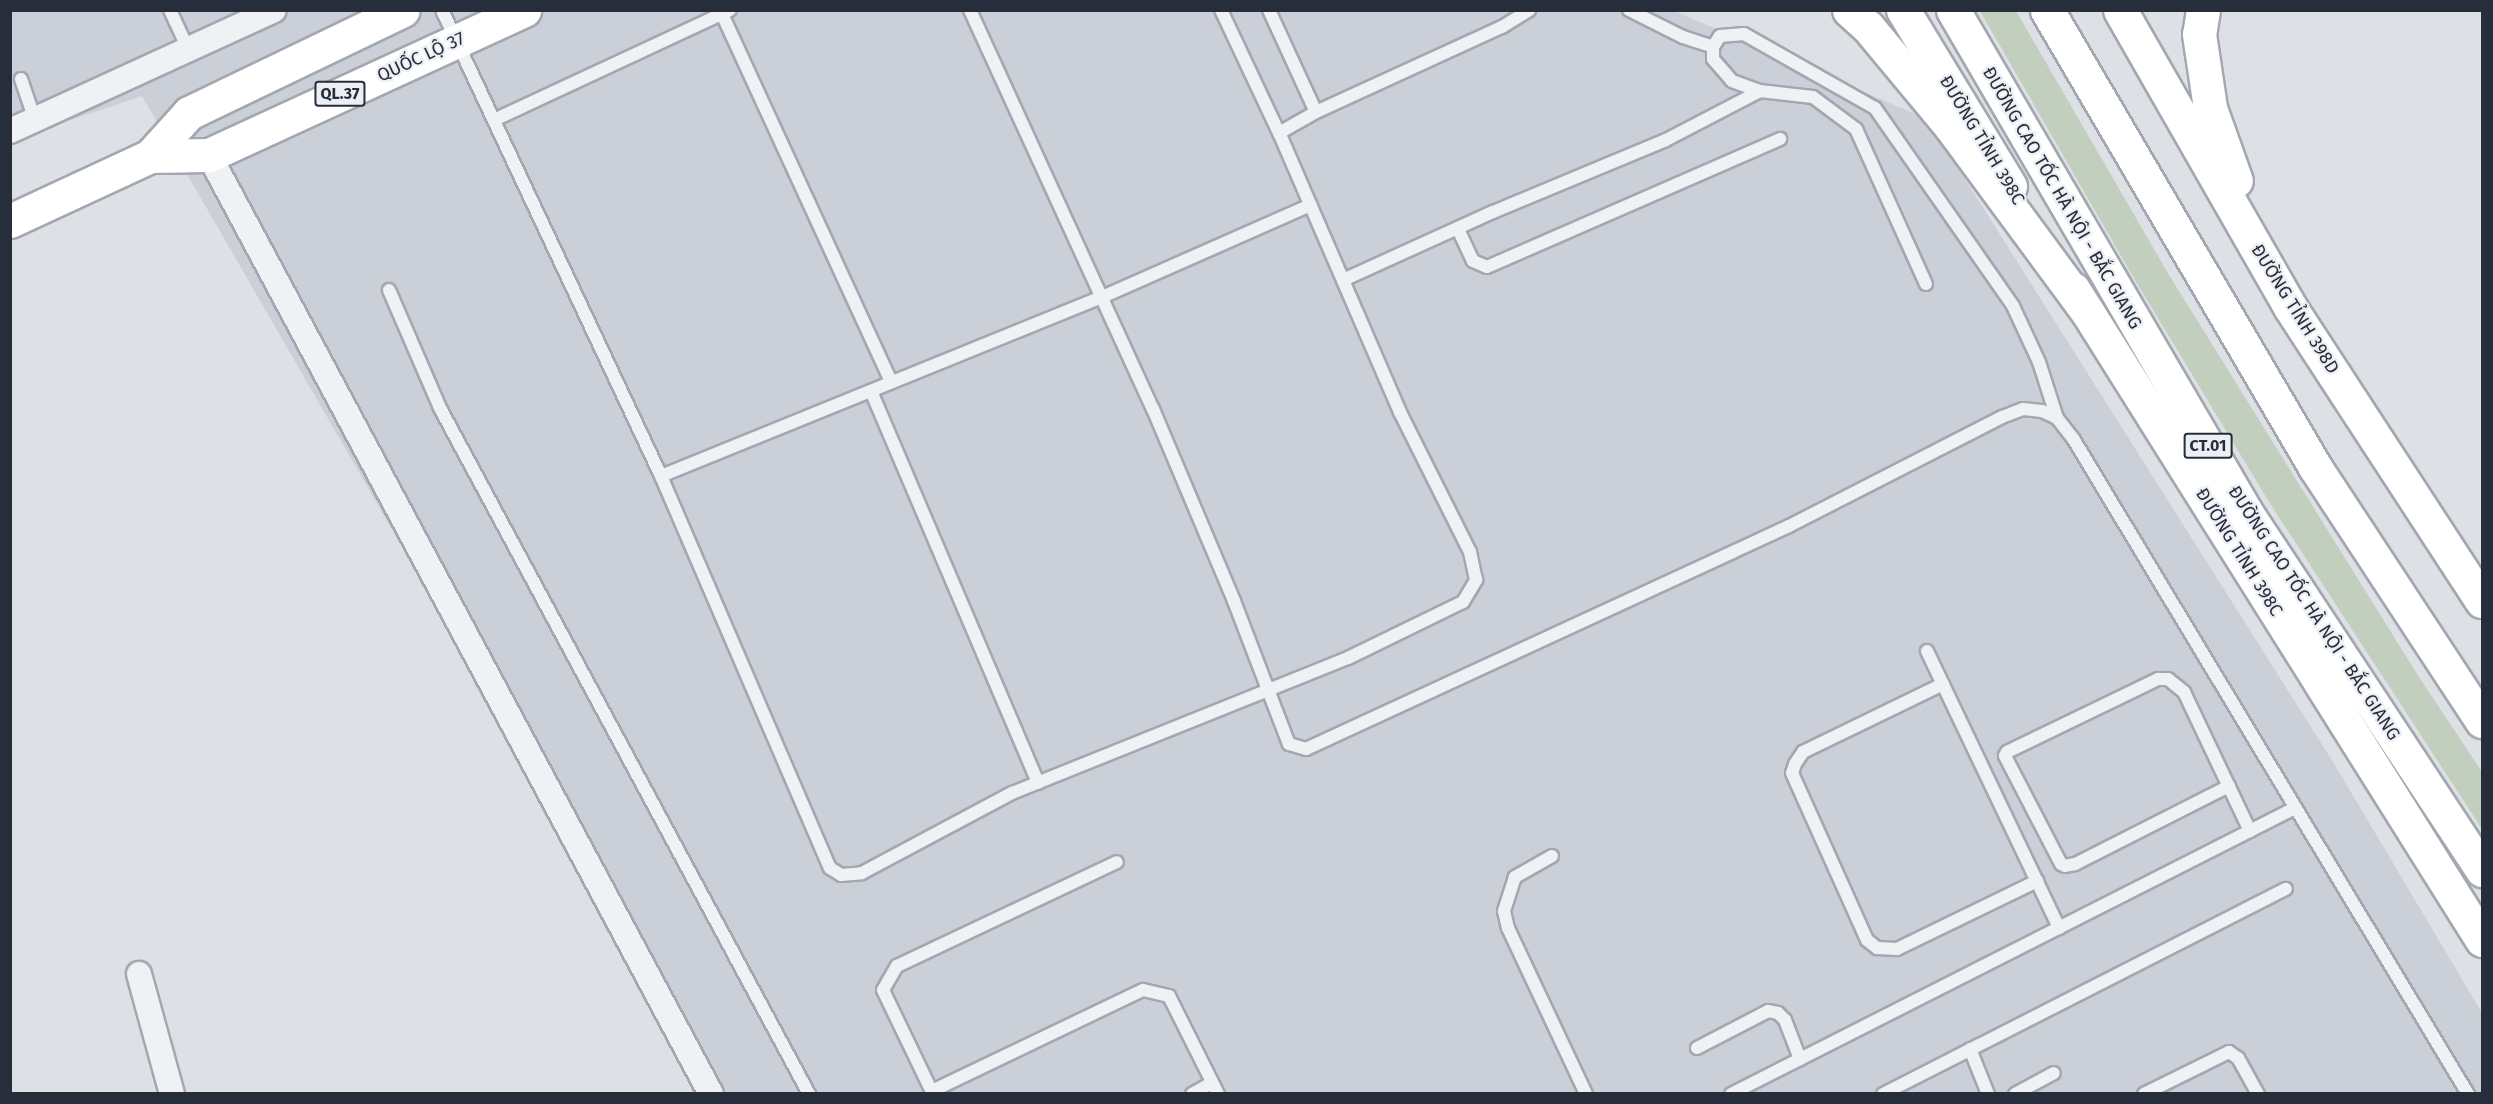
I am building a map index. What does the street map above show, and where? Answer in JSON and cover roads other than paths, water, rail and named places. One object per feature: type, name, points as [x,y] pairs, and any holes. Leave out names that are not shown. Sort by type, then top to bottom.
[{"type":"main road","name":"QUỐC LỘ 37","points":[[10,221],[150,156],[189,113],[403,10]]},
{"type":"main road","name":"QUỐC LỘ 37","points":[[150,156],[209,155],[524,10]]},
{"type":"main road","points":[[1849,10],[1868,27],[1951,128],[2089,314]]},
{"type":"main road","name":"ĐƯỜNG TỈNH 398C","points":[[1903,10],[2089,314],[2482,940]]},
{"type":"main road","name":"ĐƯỜNG CAO TỐC HÀ NỘI - BẮC GIANG","points":[[1953,10],[2246,512],[2482,870]]},
{"type":"main road","points":[[2047,10],[2315,467],[2482,721]]},
{"type":"main road","name":"ĐƯỜNG TỈNH 398D","points":[[2120,10],[2290,307],[2482,601]]},
{"type":"main road","points":[[2203,10],[2199,34],[2210,108],[2237,185],[2333,372]]},
{"type":"main road","points":[[189,113],[209,155]]},
{"type":"street","points":[[10,131],[274,10]]},
{"type":"street","points":[[209,155],[711,1094]]},
{"type":"street","points":[[139,974],[172,1094]]},
{"type":"lane","points":[[170,10],[188,50]]},
{"type":"lane","points":[[442,10],[661,476],[830,868],[841,875],[862,873],[1012,794],[1348,658],[1463,602],[1476,580],[1470,552],[1400,412],[1279,133],[1221,10]]},
{"type":"lane","points":[[970,10],[1102,297],[1234,601],[1289,744],[1306,749],[1789,526],[2002,417],[2023,409],[2042,411],[2057,418]]},
{"type":"lane","points":[[1269,10],[1316,112]]},
{"type":"lane","points":[[1279,133],[1316,112],[1502,27],[1529,10]]},
{"type":"lane","points":[[1629,10],[1683,37],[1713,47]]},
{"type":"lane","points":[[494,120],[726,12],[891,382]]},
{"type":"lane","points":[[1926,284],[1856,129],[1814,98],[1760,91],[1732,81],[1713,59],[1713,47],[1720,36],[1744,34],[1875,108],[2013,306],[2039,362],[2057,418],[2074,440],[2468,1094]]},
{"type":"lane","points":[[21,79],[35,120]]},
{"type":"lane","points":[[1343,280],[1666,140],[1760,91]]},
{"type":"lane","points":[[1458,229],[1473,261],[1487,267],[1780,139]]},
{"type":"lane","points":[[661,476],[1102,297],[1311,205]]},
{"type":"lane","points":[[389,290],[440,408],[809,1094]]},
{"type":"lane","points":[[871,391],[1038,783]]},
{"type":"lane","points":[[1927,651],[2059,928]]},
{"type":"lane","points":[[2229,786],[2075,864],[2066,866],[2061,864],[2006,756],[2007,752],[2158,679],[2168,679],[2184,692],[2229,786],[2250,831]]},
{"type":"lane","points":[[1943,684],[1803,752],[1792,773],[1867,940],[1877,948],[1897,949],[2037,881]]},
{"type":"lane","points":[[1731,1094],[2295,808]]},
{"type":"lane","points":[[1551,856],[1515,877],[1504,910],[1508,928],[1586,1094]]},
{"type":"lane","points":[[1117,862],[897,966],[883,990],[932,1092],[1143,990],[1169,996],[1215,1088],[1192,1094]]},
{"type":"lane","points":[[1883,1094],[2286,889]]},
{"type":"lane","points":[[1697,1048],[1768,1011],[1778,1013],[1785,1020],[1800,1059]]},
{"type":"lane","points":[[1970,1049],[1988,1094]]},
{"type":"lane","points":[[2144,1094],[2229,1052],[2238,1058],[2258,1094]]},
{"type":"lane","points":[[2015,1094],[2054,1073]]}]
